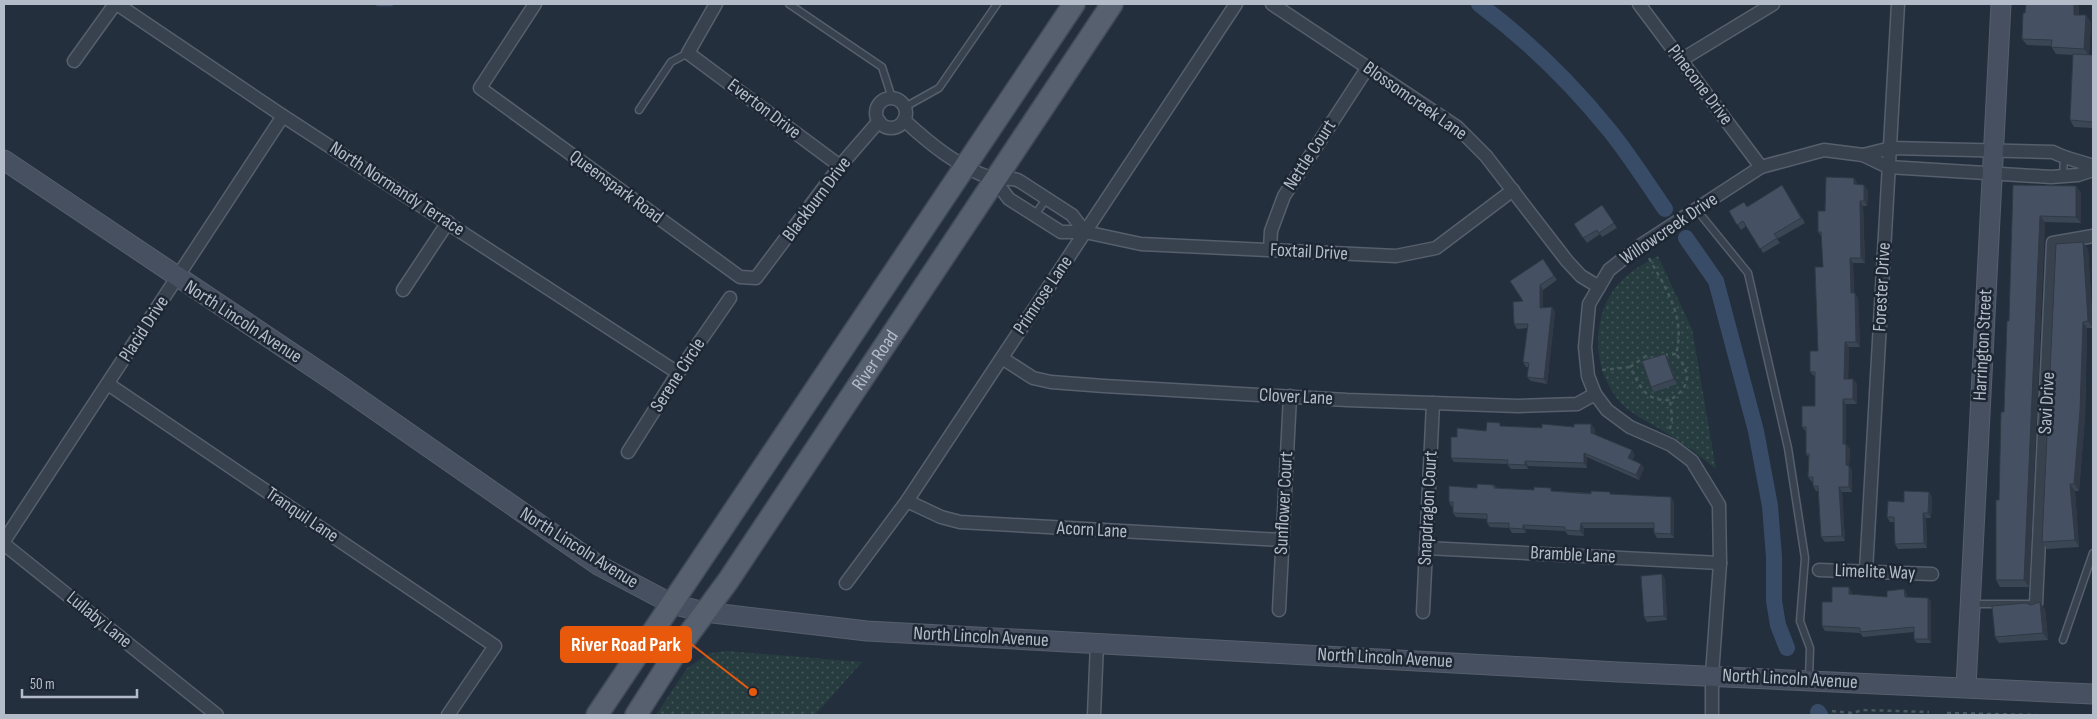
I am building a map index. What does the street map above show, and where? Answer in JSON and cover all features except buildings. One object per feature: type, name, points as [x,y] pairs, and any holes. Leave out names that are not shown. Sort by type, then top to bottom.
[{"type":"main road","name":"River Road","points":[[598,715],[1074,4]]},
{"type":"main road","name":"River Road","points":[[636,715],[1112,4]]},
{"type":"main road","name":"Harrington Street","points":[[1966,687],[2001,4]]},
{"type":"main road","name":"North Lincoln Avenue","points":[[4,160],[335,382],[598,565],[672,604],[704,612],[867,631],[2088,694]]},
{"type":"street","points":[[74,61],[116,4]]},
{"type":"street","name":"North Normandy Terrace","points":[[116,4],[283,116],[678,374]]},
{"type":"street","name":"Queenspark Road","points":[[536,4],[480,88],[740,278],[756,278]]},
{"type":"street","points":[[688,52],[716,4]]},
{"type":"street","name":"Primrose Lane","points":[[846,583],[907,501],[1236,4]]},
{"type":"street","name":"Blossomcreek Lane","points":[[1272,4],[1457,127],[1486,156],[1567,261],[1581,276],[1598,287]]},
{"type":"street","name":"Pinecone Drive","points":[[1639,4],[1761,167]]},
{"type":"street","points":[[1681,60],[1773,4]]},
{"type":"street","name":"Forester Drive","points":[[1866,571],[1898,4]]},
{"type":"street","name":"Everton Drive","points":[[688,52],[840,166]]},
{"type":"street","name":"Nettle Court","points":[[1270,250],[1272,231],[1284,196],[1368,67]]},
{"type":"street","points":[[892,98],[901,102],[905,107],[904,120],[897,126],[891,128],[879,121],[878,105],[887,99],[892,98]]},
{"type":"street","name":"Placid Drive","points":[[4,542],[283,116]]},
{"type":"street","points":[[904,120],[939,150],[965,167],[994,179],[1014,178],[1047,198],[1072,215],[1085,232]]},
{"type":"street","name":"Blackburn Drive","points":[[756,278],[840,166],[879,121]]},
{"type":"street","name":"Willowcreek Drive","points":[[1863,155],[1890,148],[2053,152],[2064,158],[2078,160],[2093,166]]},
{"type":"street","name":"Willowcreek Drive","points":[[1712,715],[1712,676],[1720,563],[1719,505],[1692,461],[1671,445],[1630,428],[1607,410],[1595,394],[1588,376],[1585,347],[1589,304],[1609,270],[1696,209],[1761,167],[1824,150],[1863,155],[1888,167],[2051,177],[2063,174],[2078,175],[2093,170]]},
{"type":"street","name":"Foxtail Drive","points":[[994,179],[1009,199],[1061,232],[1085,232],[1141,244],[1396,256],[1436,248],[1513,190]]},
{"type":"street","points":[[403,290],[448,222]]},
{"type":"street","name":"Savi Drive","points":[[2036,604],[2053,243],[2093,236]]},
{"type":"street","name":"Serene Circle","points":[[628,452],[730,298]]},
{"type":"street","name":"Clover Lane","points":[[1002,358],[1033,378],[1051,382],[1290,396],[1518,406],[1577,404],[1595,394]]},
{"type":"street","name":"Tranquil Lane","points":[[108,384],[495,646],[448,715]]},
{"type":"street","name":"Sunflower Court","points":[[1279,610],[1290,396]]},
{"type":"street","name":"Snapdragon Court","points":[[1423,612],[1433,403]]},
{"type":"street","name":"Acorn Lane","points":[[907,501],[941,518],[960,522],[1282,540]]},
{"type":"street","name":"Lullaby Lane","points":[[4,542],[217,715]]},
{"type":"street","name":"Bramble Lane","points":[[1426,548],[1720,563]]},
{"type":"street","name":"Limelite Way","points":[[1819,570],[1932,574]]},
{"type":"street","points":[[1094,715],[1097,643]]},
{"type":"lane","points":[[790,4],[882,67],[892,98]]},
{"type":"lane","points":[[905,107],[939,88],[997,4]]},
{"type":"lane","points":[[639,110],[671,62],[688,52]]},
{"type":"lane","points":[[2063,174],[2064,158]]},
{"type":"lane","points":[[1034,216],[1047,198]]},
{"type":"lane","points":[[1696,209],[1748,274],[1788,448],[1805,558],[1800,621],[1810,648],[1809,680]]},
{"type":"lane","points":[[2063,640],[2093,553]]},
{"type":"lane","points":[[1970,604],[2036,604]]},
{"type":"path","points":[[1648,258],[1674,303],[1680,326],[1680,341],[1676,354]]},
{"type":"path","points":[[1600,370],[1630,367],[1646,356],[1654,358],[1666,354],[1676,354]]},
{"type":"path","points":[[1630,367],[1636,381],[1648,396],[1654,399],[1670,400],[1683,389],[1688,378],[1685,366],[1676,354]]},
{"type":"path","points":[[1668,435],[1672,422],[1670,400]]},
{"type":"path","points":[[1832,711],[1852,713],[1863,710],[1929,712]]},
{"type":"path","points":[[1947,713],[2037,715]]},
{"type":"green space","points":[[1658,256],[1692,329],[1716,469],[1684,444],[1622,404],[1612,392],[1600,363],[1599,331],[1601,316],[1607,301],[1624,278]]},
{"type":"green space","points":[[728,651],[862,662],[815,715],[656,715],[687,668],[710,653]]},
{"type":"waterway","points":[[378,4],[391,4]]},
{"type":"waterway","points":[[1479,4],[1532,48],[1580,96],[1617,140],[1665,209]]},
{"type":"waterway","points":[[1686,238],[1716,281],[1756,431],[1770,506],[1774,557],[1774,601],[1778,625],[1787,648]]},
{"type":"place","name":"River Road Park","points":[[753,692]]}]
